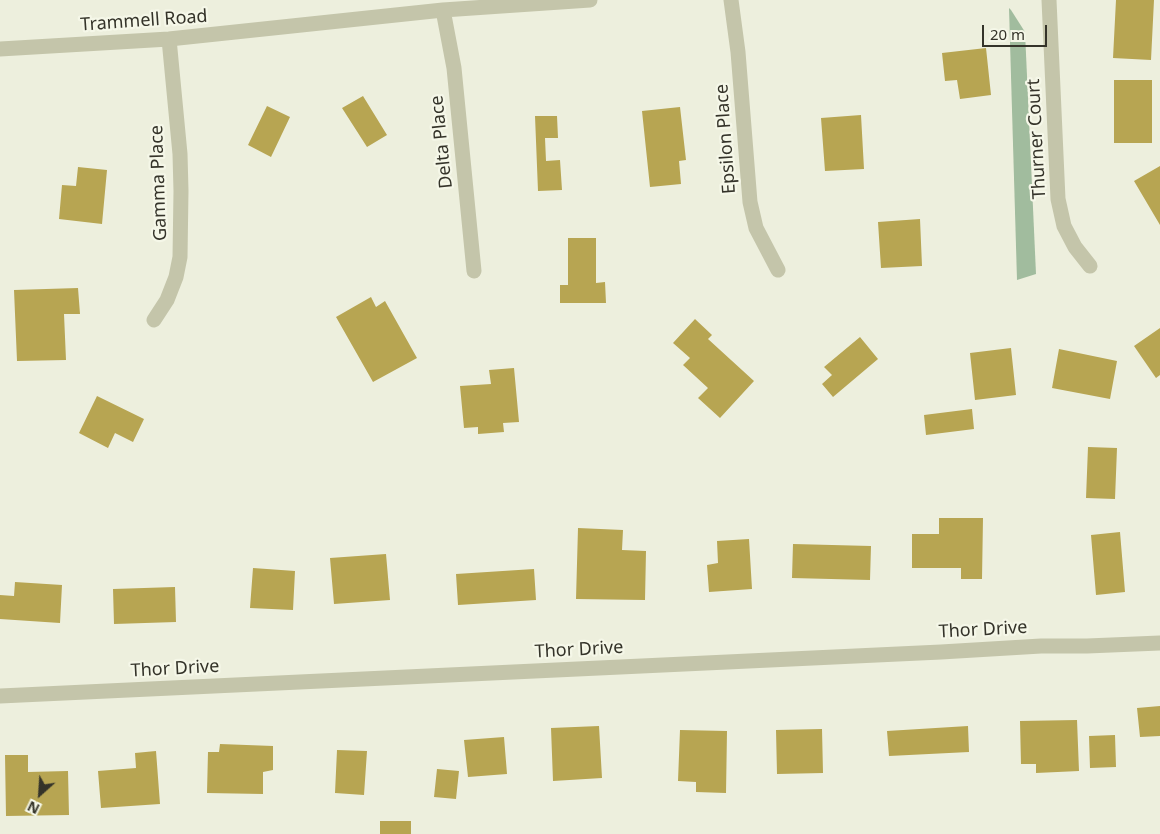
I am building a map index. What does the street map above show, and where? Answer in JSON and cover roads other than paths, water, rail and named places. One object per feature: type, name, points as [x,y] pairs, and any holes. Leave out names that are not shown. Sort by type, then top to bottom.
[{"type":"street","name":"Trammell Road","points":[[0,49],[169,39],[443,10],[590,0]]},
{"type":"street","name":"Epsilon Place","points":[[731,0],[738,52],[750,202],[756,228],[778,270]]},
{"type":"street","name":"Thurner Court","points":[[1049,0],[1058,199],[1064,226],[1075,247],[1090,266]]},
{"type":"street","name":"Delta Place","points":[[443,10],[454,68],[474,271]]},
{"type":"street","name":"Gamma Place","points":[[154,320],[167,300],[176,277],[180,257],[180,154],[169,39]]},
{"type":"street","name":"Thor Drive","points":[[0,696],[1041,646],[1160,643]]}]
